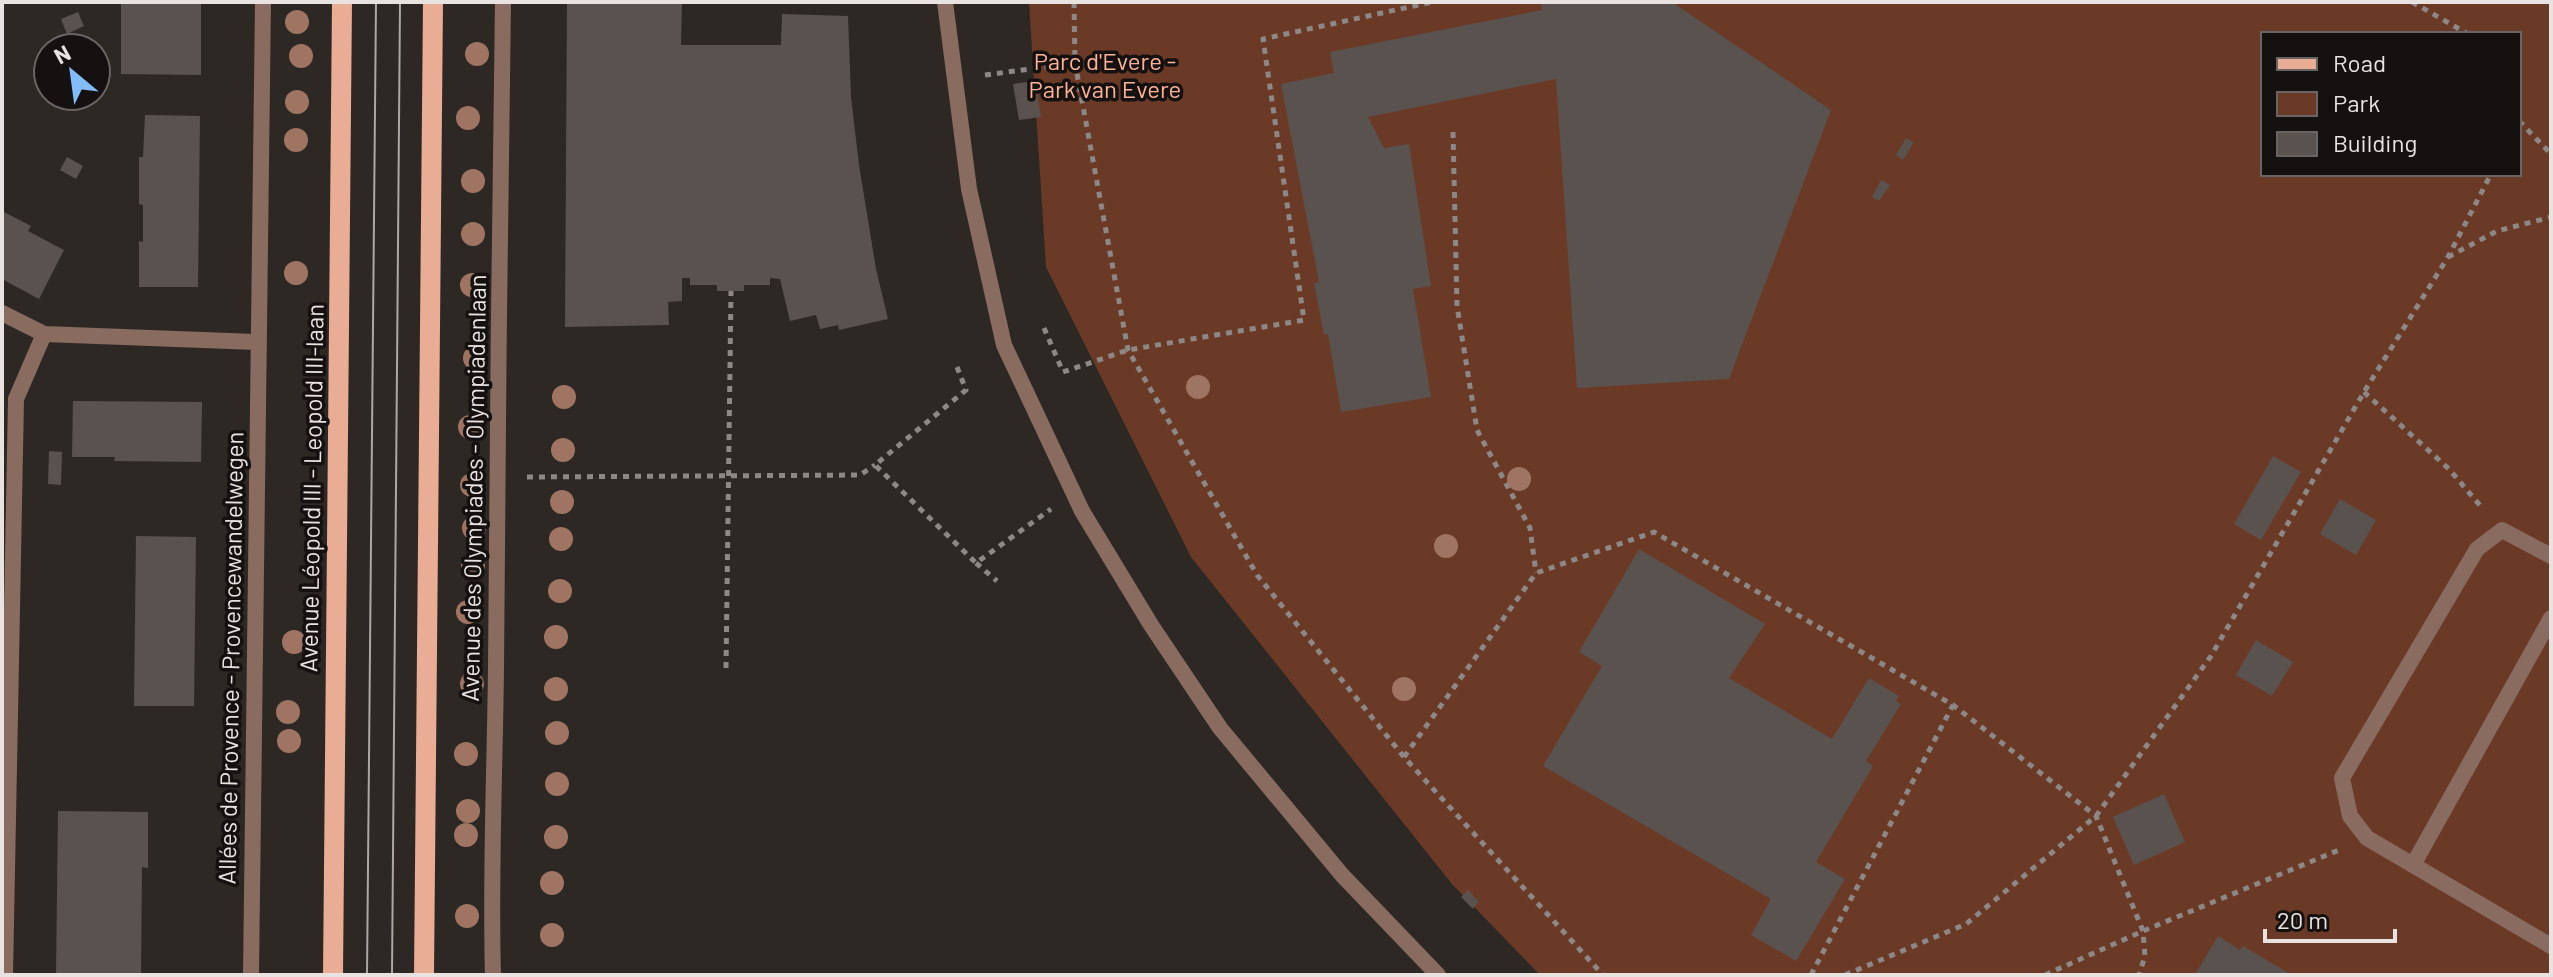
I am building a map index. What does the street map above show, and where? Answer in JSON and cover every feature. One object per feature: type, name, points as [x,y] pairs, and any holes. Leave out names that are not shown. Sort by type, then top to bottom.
[{"type":"main road","name":"Avenue Léopold III - Leopold III-laan","points":[[333,975],[342,2]]},
{"type":"main road","points":[[424,975],[433,2]]},
{"type":"street","name":"Allées de Provence - Provencewandelwegen","points":[[251,975],[263,2]]},
{"type":"street","name":"Avenue des Olympiades - Olympiadenlaan","points":[[493,975],[491,909],[503,2]]},
{"type":"street","points":[[945,2],[969,189],[1004,345],[1073,493],[1151,625],[1220,728],[1342,875],[1438,975]]},
{"type":"street","points":[[2,313],[44,334],[257,342]]},
{"type":"street","points":[[5,975],[16,399],[44,334]]},
{"type":"street","points":[[2551,556],[2502,530],[2477,549],[2342,778],[2350,816],[2367,838],[2551,946]]},
{"type":"street","points":[[2413,865],[2551,618]]},
{"type":"path","points":[[1074,2],[1075,63],[1128,350],[1257,575],[1404,757],[1603,975]]},
{"type":"path","points":[[1044,328],[1063,372],[1128,350],[1304,320],[1263,39],[1432,2]]},
{"type":"path","points":[[2412,2],[2464,32]]},
{"type":"path","points":[[954,79],[1075,63]]},
{"type":"path","points":[[2521,123],[2551,154]]},
{"type":"path","points":[[1453,132],[1457,306],[1477,430],[1530,528],[1536,573]]},
{"type":"path","points":[[1845,975],[1966,924],[2096,816],[2211,656],[2364,392],[2448,257],[2490,176]]},
{"type":"path","points":[[2448,257],[2497,231],[2551,217]]},
{"type":"path","points":[[726,668],[731,291]]},
{"type":"path","points":[[496,477],[860,475],[966,390],[957,367]]},
{"type":"path","points":[[2364,392],[2449,469],[2502,530]]},
{"type":"path","points":[[875,465],[997,581]]},
{"type":"path","points":[[976,563],[1073,493]]},
{"type":"path","points":[[1404,757],[1536,573],[1654,532],[1953,705],[2096,816],[2143,931],[2145,956],[2139,975]]},
{"type":"path","points":[[1811,975],[1953,705]]},
{"type":"path","points":[[2045,975],[2367,838]]},
{"type":"green space","name":"Parc d'Evere - Park van Evere","points":[[1029,2],[2551,2],[2551,975],[1540,975],[1452,884],[1191,557],[1046,267]]},
{"type":"building","points":[[121,2],[201,2],[201,75],[121,74]]},
{"type":"building","points":[[567,2],[682,2],[681,45],[781,45],[782,14],[848,16],[851,97],[859,165],[876,269],[888,319],[839,330],[838,325],[820,329],[816,315],[790,321],[780,279],[770,278],[770,285],[744,285],[744,291],[717,291],[717,285],[690,285],[690,278],[682,278],[682,301],[668,302],[669,325],[565,327]]},
{"type":"building","points":[[1672,2],[1831,110],[1729,379],[1577,388],[1556,79],[1368,117],[1384,148],[1409,144],[1431,286],[1413,289],[1431,397],[1341,412],[1328,334],[1324,335],[1314,283],[1319,282],[1281,84],[1334,73],[1330,52],[1542,10],[1541,4]]},
{"type":"building","points":[[78,12],[84,26],[66,32],[61,19]]},
{"type":"building","points":[[1035,81],[1041,117],[1019,120],[1013,84]]},
{"type":"building","points":[[145,115],[200,116],[198,287],[139,287],[143,205],[139,204],[139,157],[143,157]]},
{"type":"building","points":[[1906,138],[1914,142],[1903,160],[1896,155]]},
{"type":"building","points":[[67,157],[83,166],[76,179],[60,170]]},
{"type":"building","points":[[1881,180],[1890,185],[1879,201],[1872,197]]},
{"type":"building","points":[[2,211],[31,226],[28,231],[64,250],[39,299],[2,279]]},
{"type":"building","points":[[73,401],[202,402],[201,462],[72,457]]},
{"type":"building","points":[[49,451],[62,452],[61,485],[48,484]]},
{"type":"building","points":[[2273,456],[2301,472],[2261,540],[2234,524]]},
{"type":"building","points":[[2340,499],[2376,520],[2356,555],[2320,534]]},
{"type":"building","points":[[136,536],[196,537],[194,706],[134,706]]},
{"type":"building","points":[[1639,549],[1765,624],[1729,678],[1832,739],[1869,678],[1899,696],[1896,701],[1901,704],[1866,761],[1873,766],[1816,862],[1845,879],[1796,961],[1751,935],[1771,899],[1543,766],[1602,666],[1579,652]]},
{"type":"building","points":[[2256,640],[2293,662],[2272,696],[2236,675]]},
{"type":"building","points":[[2164,794],[2185,842],[2134,865],[2113,817]]},
{"type":"building","points":[[58,811],[148,812],[148,868],[142,867],[141,975],[56,975]]},
{"type":"building","points":[[1468,890],[1479,902],[1473,909],[1461,897]]},
{"type":"building","points":[[2218,936],[2240,950],[2243,946],[2292,975],[2195,975]]},
{"type":"tram line","points":[[367,975],[376,2]]},
{"type":"tram line","points":[[392,975],[400,2]]}]
